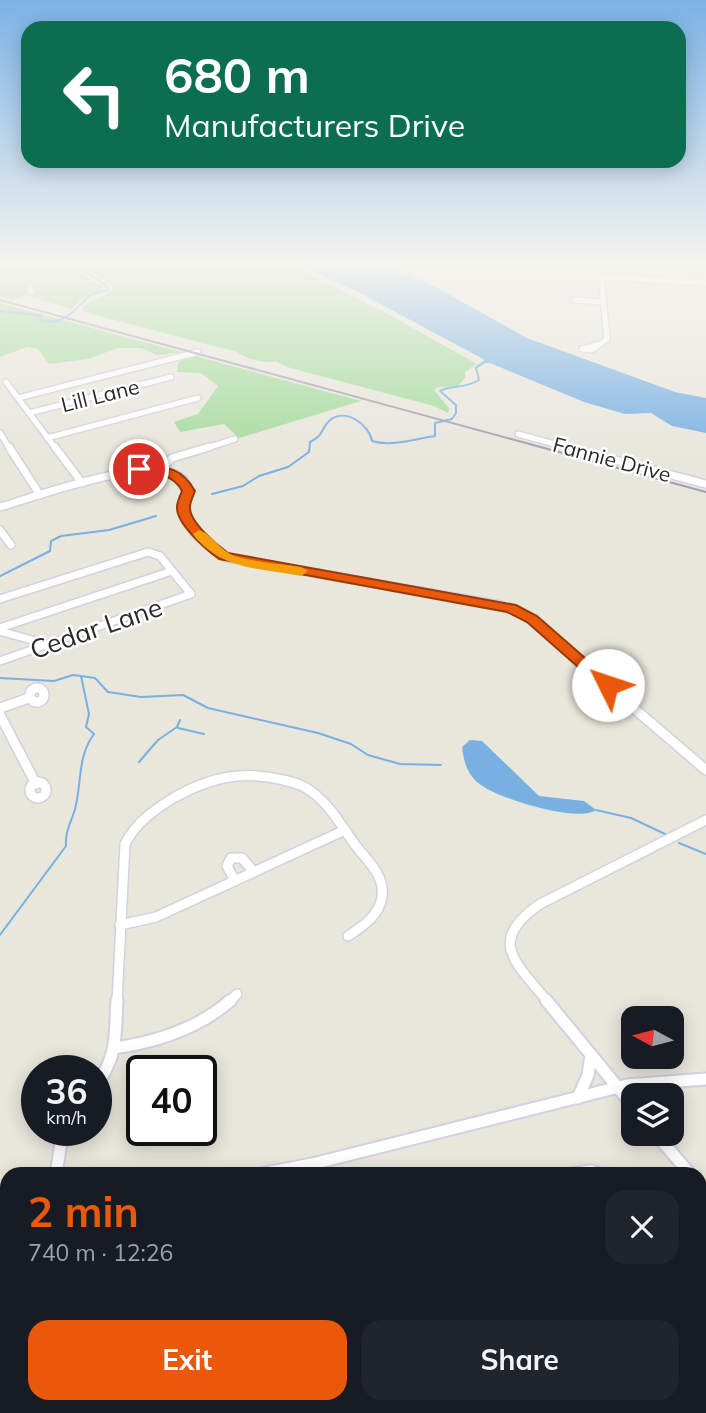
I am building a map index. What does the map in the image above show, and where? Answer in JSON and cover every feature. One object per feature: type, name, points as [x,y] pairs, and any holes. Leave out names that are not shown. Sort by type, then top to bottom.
[{"type":"street","points":[[597,345],[607,339],[606,332]]},
{"type":"street","points":[[18,398],[198,352]]},
{"type":"street","name":"Lill Lane","points":[[29,413],[171,377]]},
{"type":"street","points":[[6,382],[82,483]]},
{"type":"street","points":[[47,438],[198,398]]},
{"type":"street","points":[[0,433],[40,495]]},
{"type":"street","name":"Fannie Drive","points":[[518,434],[706,484]]},
{"type":"street","points":[[160,470],[174,457],[235,439]]},
{"type":"street","points":[[0,507],[130,470],[160,470],[179,477],[187,485],[188,491],[183,506],[185,516],[209,546],[221,555],[242,564],[500,605],[520,612],[532,619],[706,769]]},
{"type":"street","points":[[0,530],[11,545]]},
{"type":"street","points":[[0,599],[148,552],[155,553],[172,571],[0,630]]},
{"type":"street","name":"Cedar Lane","points":[[0,661],[191,594],[172,571]]},
{"type":"street","points":[[0,630],[46,644]]},
{"type":"street","points":[[0,708],[29,698]]},
{"type":"street","points":[[0,715],[36,784]]},
{"type":"street","points":[[112,1057],[124,855],[130,833],[149,813],[208,780],[243,772],[298,784],[316,794],[377,874],[383,894],[373,917],[348,936]]},
{"type":"street","points":[[621,1092],[516,961],[510,946],[512,929],[527,913],[565,890],[706,820]]},
{"type":"street","points":[[120,925],[156,917],[345,830]]},
{"type":"street","points":[[235,881],[226,866],[231,858],[243,858],[254,872]]},
{"type":"street","points":[[114,1048],[163,1040],[215,1013],[237,994]]},
{"type":"street","points":[[578,1098],[588,1075],[591,1055]]},
{"type":"street","points":[[648,1083],[706,1079]]},
{"type":"street","points":[[297,1167],[621,1087]]},
{"type":"street","points":[[57,1167],[60,1146]]},
{"type":"street","points":[[666,1146],[684,1167]]},
{"type":"green space","points":[[0,332],[107,332],[361,401],[239,438],[224,424],[180,432],[174,422],[198,414],[218,386],[201,373],[177,372],[178,364],[185,356],[176,353],[157,355],[141,348],[118,348],[88,359],[49,364],[38,349],[27,347],[0,357]]},
{"type":"green space","points":[[160,332],[420,332],[477,364],[465,372],[465,378],[458,386],[438,387],[434,390],[449,408],[448,413],[434,406],[287,367],[276,361],[267,362],[245,357],[237,352]]},
{"type":"water","points":[[433,332],[516,332],[675,392],[706,398],[706,433],[672,426],[651,413],[625,414],[584,402],[490,363],[485,363],[475,370],[475,367],[485,360]]},
{"type":"water","points":[[470,740],[482,741],[539,796],[584,801],[596,810],[573,814],[539,808],[491,791],[473,778],[467,769],[462,747]]},
{"type":"waterway","points":[[212,494],[243,486],[259,476],[288,467],[309,452],[310,442],[318,437],[328,422],[341,416],[348,416],[361,423],[372,441],[379,443],[435,436],[435,423],[452,419],[456,413],[456,405],[440,391],[479,380],[476,368]]},
{"type":"waterway","points":[[0,576],[50,551],[51,541],[61,536],[109,530],[156,516]]},
{"type":"waterway","points":[[0,678],[54,681],[73,675],[81,676]]},
{"type":"waterway","points":[[0,935],[66,846],[67,831],[77,799],[82,761],[94,734],[86,727],[89,714],[81,676]]},
{"type":"waterway","points":[[81,676],[95,678],[108,692],[141,697],[183,695],[208,708],[318,733],[351,744],[368,755],[400,764],[441,765]]},
{"type":"waterway","points":[[139,762],[158,740],[177,727],[180,720]]},
{"type":"waterway","points":[[178,728],[204,734]]},
{"type":"waterway","points":[[596,810],[631,818],[665,834]]},
{"type":"waterway","points":[[679,843],[706,854]]},
{"type":"railway","points":[[117,332],[706,492]]},
{"type":"slow traffic","points":[[199,534],[214,550],[231,559],[301,571]]},
{"type":"route","points":[[139,469],[164,471],[181,478],[188,491],[183,506],[185,516],[209,546],[224,556],[243,562],[511,608],[532,619],[608,685]]}]
